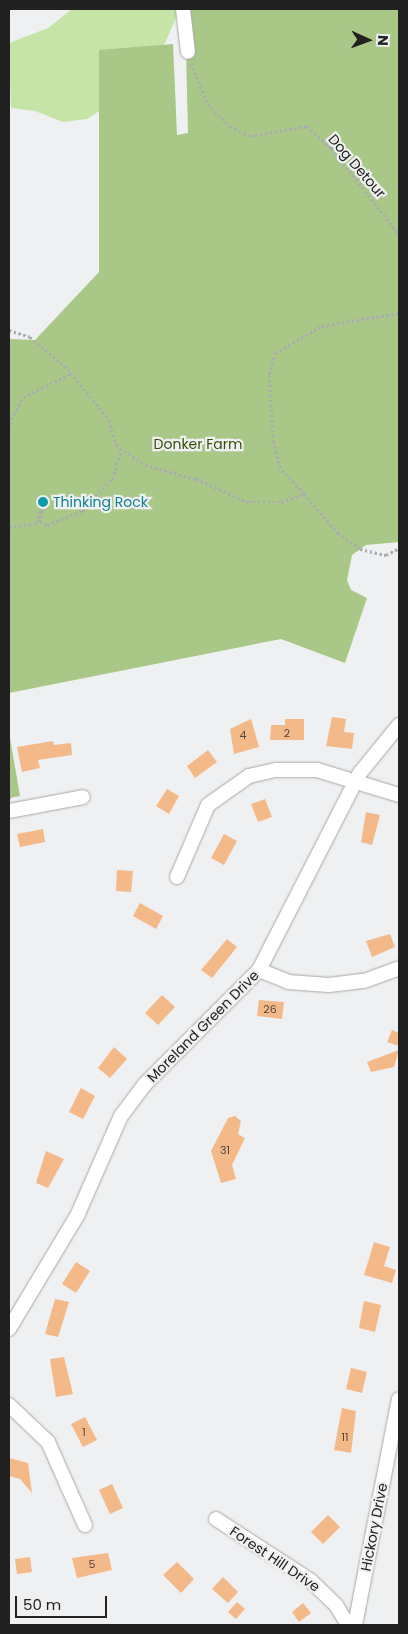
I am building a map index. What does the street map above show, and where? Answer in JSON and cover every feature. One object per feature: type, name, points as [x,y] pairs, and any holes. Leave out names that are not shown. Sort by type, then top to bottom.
[{"type":"street","points":[[183,9],[188,52]]},
{"type":"street","name":"Moreland Green Drive","points":[[9,1329],[77,1216],[128,1105],[259,970],[355,782],[399,725]]},
{"type":"street","points":[[177,877],[208,805],[249,776],[304,769],[399,795]]},
{"type":"street","points":[[9,811],[83,797]]},
{"type":"street","points":[[259,970],[288,982],[329,985],[364,981],[399,968]]},
{"type":"street","name":"Hickory Drive","points":[[355,1625],[399,1399]]},
{"type":"street","points":[[9,1405],[48,1442],[85,1525]]},
{"type":"street","name":"Forest Hill Drive","points":[[216,1519],[311,1581],[336,1605],[348,1625]]},
{"type":"path","name":"Dog Detour","points":[[188,52],[208,104],[230,126],[250,136],[307,126],[331,148],[399,234]]},
{"type":"path","points":[[399,313],[322,326],[274,353],[269,374],[273,442],[280,468],[338,533],[360,549],[386,555],[399,548]]},
{"type":"path","points":[[9,330],[30,337],[72,373],[109,420],[121,449],[145,465],[196,479],[248,502],[281,502],[304,494]]},
{"type":"path","points":[[9,424],[23,397],[72,373]]},
{"type":"path","points":[[9,527],[36,523],[43,505],[40,522],[47,525],[82,511],[112,480],[121,449]]},
{"type":"green space","points":[[72,9],[180,9],[165,43],[104,108],[87,119],[63,122],[35,111],[11,108],[9,43],[48,28]]},
{"type":"green space","name":"Donker Farm","points":[[185,9],[399,9],[399,542],[366,545],[352,555],[347,580],[351,590],[367,598],[345,663],[281,639],[9,693],[9,339],[35,340],[99,272],[99,50],[173,44],[177,135],[188,133]]},
{"type":"green space","points":[[9,732],[20,796],[9,798]]},
{"type":"building","points":[[332,717],[346,719],[344,732],[354,733],[352,749],[326,746]]},
{"type":"building","points":[[251,719],[259,747],[234,754],[230,729]]},
{"type":"building","points":[[285,719],[304,719],[304,740],[270,740],[271,725],[285,725]]},
{"type":"building","points":[[53,741],[54,745],[71,743],[72,755],[38,760],[40,768],[22,772],[17,747]]},
{"type":"building","points":[[208,750],[217,762],[195,778],[187,766]]},
{"type":"building","points":[[167,789],[179,796],[169,814],[156,806]]},
{"type":"building","points":[[265,799],[272,817],[258,822],[251,804]]},
{"type":"building","points":[[366,812],[380,815],[372,845],[361,842]]},
{"type":"building","points":[[43,829],[45,842],[20,847],[17,834]]},
{"type":"building","points":[[224,834],[237,841],[224,865],[211,858]]},
{"type":"building","points":[[117,870],[133,871],[131,892],[116,891]]},
{"type":"building","points":[[140,903],[163,916],[156,929],[133,916]]},
{"type":"building","points":[[390,934],[395,947],[372,957],[366,941]]},
{"type":"building","points":[[227,939],[237,947],[212,978],[201,970]]},
{"type":"building","points":[[162,995],[175,1007],[158,1025],[145,1013]]},
{"type":"building","points":[[259,1000],[284,1002],[282,1019],[257,1016]]},
{"type":"building","points":[[392,1030],[399,1033],[399,1046],[387,1042]]},
{"type":"building","points":[[114,1047],[127,1059],[110,1078],[98,1068]]},
{"type":"building","points":[[399,1050],[394,1067],[371,1072],[367,1062]]},
{"type":"building","points":[[81,1088],[95,1096],[83,1119],[69,1112]]},
{"type":"building","points":[[235,1116],[241,1121],[238,1134],[245,1138],[232,1165],[236,1179],[221,1183],[211,1151],[228,1118]]},
{"type":"building","points":[[46,1151],[64,1159],[48,1188],[36,1183]]},
{"type":"building","points":[[374,1242],[390,1247],[384,1266],[396,1270],[392,1283],[364,1275]]},
{"type":"building","points":[[76,1262],[90,1271],[76,1293],[62,1284]]},
{"type":"building","points":[[55,1299],[69,1302],[58,1337],[45,1334]]},
{"type":"building","points":[[364,1301],[381,1305],[375,1332],[359,1328]]},
{"type":"building","points":[[64,1357],[73,1394],[56,1397],[50,1359]]},
{"type":"building","points":[[351,1368],[367,1372],[362,1393],[346,1389]]},
{"type":"building","points":[[342,1408],[356,1411],[351,1453],[334,1450]]},
{"type":"building","points":[[85,1417],[97,1440],[83,1447],[71,1424]]},
{"type":"building","points":[[9,1458],[28,1463],[32,1493],[20,1479],[9,1476]]},
{"type":"building","points":[[112,1484],[123,1508],[110,1514],[99,1490]]},
{"type":"building","points":[[328,1515],[340,1527],[323,1544],[311,1532]]},
{"type":"building","points":[[108,1553],[112,1570],[77,1578],[72,1558]]},
{"type":"building","points":[[30,1557],[32,1572],[17,1574],[15,1559]]},
{"type":"building","points":[[177,1562],[194,1579],[181,1593],[163,1575]]},
{"type":"building","points":[[223,1577],[238,1592],[228,1603],[212,1589]]},
{"type":"building","points":[[237,1602],[245,1609],[236,1619],[228,1612]]},
{"type":"building","points":[[303,1603],[311,1613],[299,1622],[292,1612]]},
{"type":"place","name":"Thinking Rock","points":[[43,502]]}]
